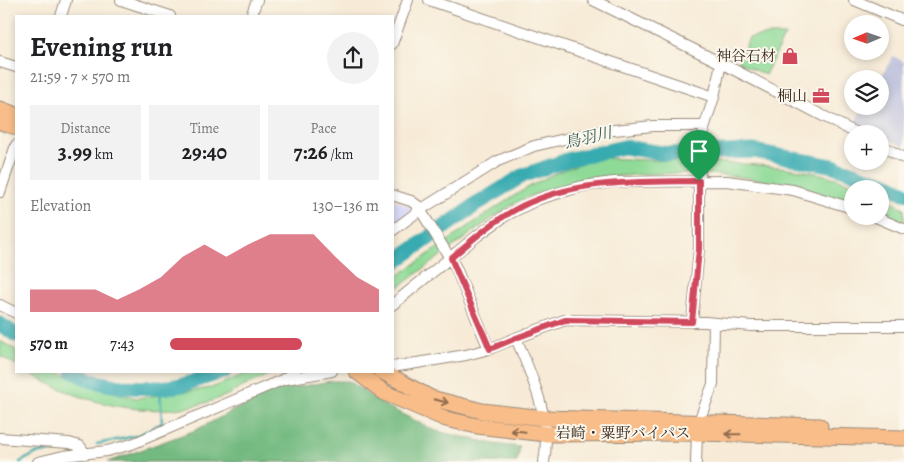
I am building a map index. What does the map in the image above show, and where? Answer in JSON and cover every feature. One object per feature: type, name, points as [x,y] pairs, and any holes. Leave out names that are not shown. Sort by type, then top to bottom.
[{"type":"highway","points":[[0,109],[15,115]]},
{"type":"highway","points":[[0,122],[15,127]]},
{"type":"highway","name":"岩崎・粟野バイパス","points":[[359,373],[384,393],[446,419],[477,426],[546,434],[698,427],[904,428]]},
{"type":"highway","name":"岩崎・粟野バイパス","points":[[395,374],[431,398],[482,411],[544,418],[904,438]]},
{"type":"street","points":[[61,15],[66,0]]},
{"type":"street","points":[[121,0],[167,15]]},
{"type":"street","points":[[251,15],[257,0]]},
{"type":"street","points":[[394,38],[408,0]]},
{"type":"street","points":[[428,0],[714,97]]},
{"type":"street","points":[[593,0],[844,127]]},
{"type":"street","points":[[854,0],[904,21]]},
{"type":"street","points":[[0,62],[15,67]]},
{"type":"street","points":[[692,322],[699,249],[699,180],[705,127],[721,63]]},
{"type":"street","points":[[394,230],[498,161],[534,146],[595,132],[653,126],[705,127]]},
{"type":"street","points":[[0,192],[15,149]]},
{"type":"street","points":[[889,150],[904,158]]},
{"type":"street","points":[[394,303],[450,257],[505,216],[539,199],[583,186],[614,182],[699,180],[727,182],[793,190],[844,206]]},
{"type":"street","points":[[394,196],[411,201],[418,206],[450,257],[490,349]]},
{"type":"street","points":[[889,223],[904,230]]},
{"type":"street","points":[[0,305],[15,312]]},
{"type":"street","points":[[395,374],[490,349],[565,320],[692,322],[751,326],[904,326]]},
{"type":"street","points":[[696,462],[698,427],[713,384],[714,323]]},
{"type":"street","points":[[516,338],[537,389],[544,418],[546,434],[544,462]]},
{"type":"street","points":[[38,462],[47,458],[107,451],[132,444],[282,380],[292,373]]},
{"type":"street","points":[[282,380],[321,373]]},
{"type":"street","points":[[0,438],[69,443],[80,446],[84,454]]},
{"type":"shaded area","points":[[893,56],[904,62],[904,147],[889,139],[889,125],[861,125],[855,122],[859,115],[889,115],[889,70],[885,70]]},
{"type":"shaded area","points":[[394,200],[414,208],[394,224]]},
{"type":"green space","points":[[785,35],[765,75],[738,62],[749,38]]},
{"type":"green space","points":[[605,158],[747,164],[787,168],[844,180],[844,202],[765,181],[712,174],[647,174],[584,181],[556,187],[533,195],[507,208],[394,290],[394,279],[472,224],[519,193],[569,168]]},
{"type":"green space","points":[[889,200],[904,208],[904,223],[889,217]]},
{"type":"green space","points":[[0,341],[15,349],[15,364],[0,356]]},
{"type":"green space","points":[[30,373],[60,373],[108,391],[137,398],[211,388],[247,373],[271,373],[220,398],[196,405],[171,409],[120,407],[71,393]]},
{"type":"green space","points":[[331,381],[349,381],[382,404],[436,431],[494,444],[520,447],[517,462],[108,462],[196,430],[269,392]]},
{"type":"waterway","name":"鳥羽川","points":[[394,263],[477,204],[522,176],[570,159],[624,147],[668,154],[754,151],[833,166],[887,184],[904,193]]},
{"type":"waterway","name":"鳥羽川","points":[[0,324],[15,334]]},
{"type":"waterway","name":"鳥羽川","points":[[77,373],[92,381],[122,387],[160,388],[183,385],[219,373]]},
{"type":"waterway","points":[[97,444],[136,436],[162,423],[160,388]]},
{"type":"waterway","points":[[20,462],[35,454],[67,448]]},
{"type":"place","name":"神谷石材","points":[[790,56]]},
{"type":"place","name":"桐山","points":[[821,96]]},
{"type":"route","points":[[699,181],[699,249],[692,322],[565,320],[490,349],[451,258],[477,236],[522,206],[583,186],[614,182],[699,181]]}]
